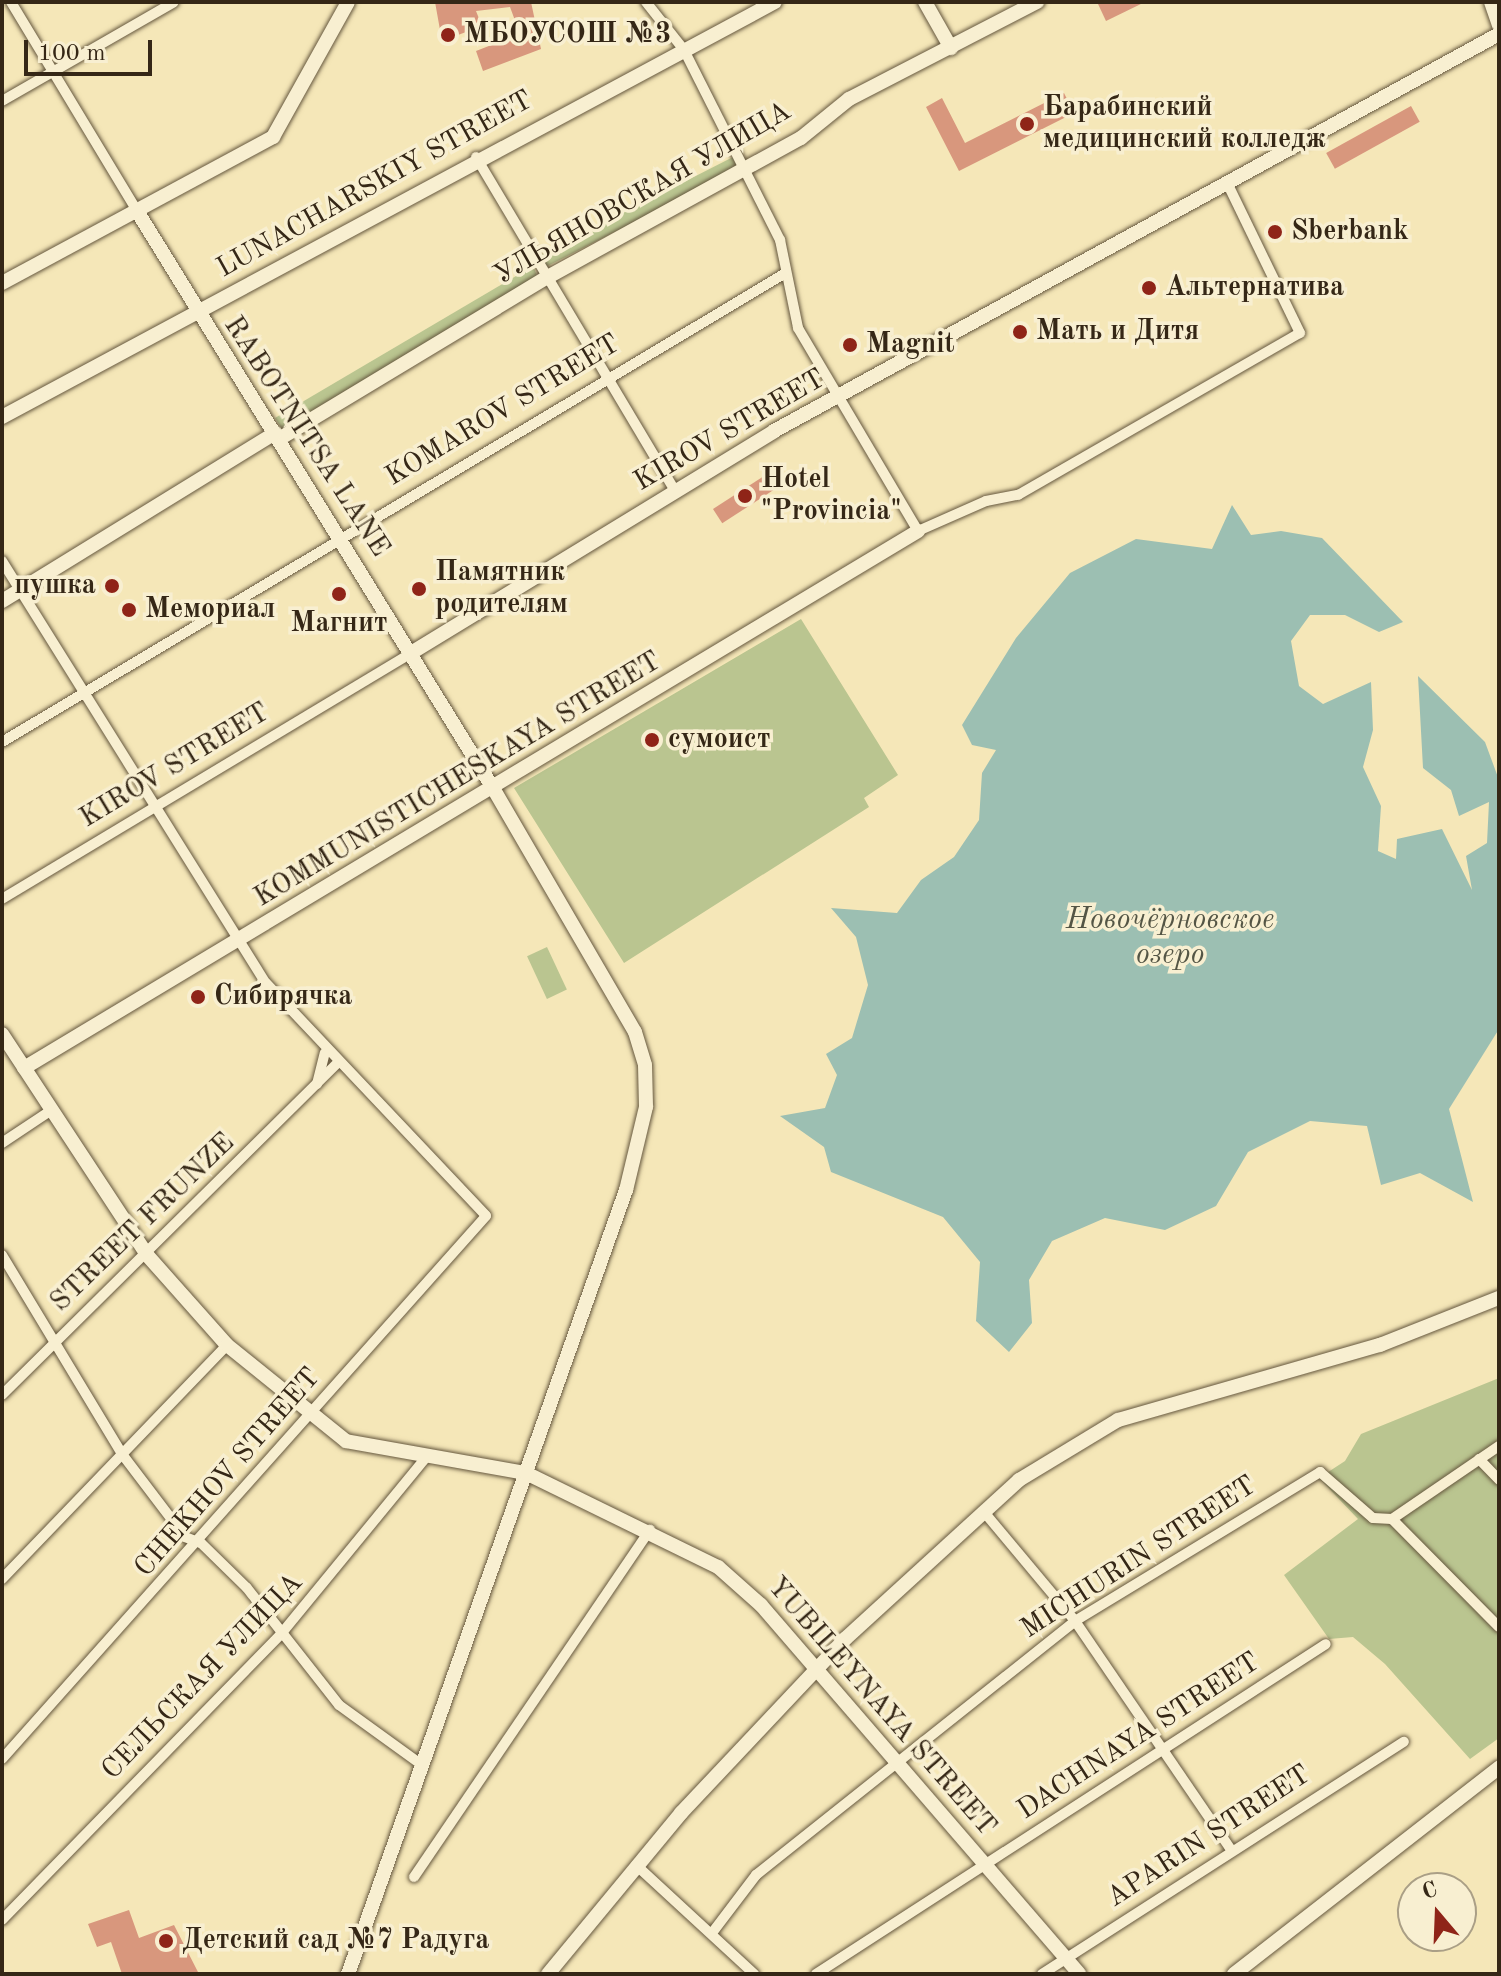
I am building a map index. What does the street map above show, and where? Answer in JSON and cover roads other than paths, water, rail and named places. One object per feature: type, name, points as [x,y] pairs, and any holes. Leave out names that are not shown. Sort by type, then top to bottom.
[{"type":"street","name":"RABOTNITSA LANE","points":[[11,2],[195,313],[342,538],[493,788],[635,1032],[645,1065],[640,1145],[348,1974]]},
{"type":"street","points":[[2,101],[174,2]]},
{"type":"street","points":[[2,283],[273,137],[348,2]]},
{"type":"street","points":[[646,2],[684,50],[780,240],[784,274],[798,328],[918,531],[986,501],[1018,495],[1300,333],[1229,187]]},
{"type":"street","name":"LUNACHARSKIY STREET","points":[[2,417],[476,157],[775,2]]},
{"type":"street","points":[[925,2],[951,48]]},
{"type":"street","name":"УЛЬЯНОВСКАЯ УЛИЦА","points":[[2,601],[546,278],[745,169],[849,99],[1037,2]]},
{"type":"street","points":[[1491,2],[1499,25]]},
{"type":"street","name":"KIROV STREET","points":[[2,899],[675,491],[840,396],[1229,187],[1499,34]]},
{"type":"street","points":[[476,157],[603,376],[675,491]]},
{"type":"street","name":"KOMAROV STREET","points":[[2,742],[85,695],[603,376],[784,274]]},
{"type":"street","name":"KOMMUNISTICHESKAYA STREET","points":[[24,1068],[240,943],[918,531]]},
{"type":"street","points":[[2,561],[240,943],[325,1053],[338,1062]]},
{"type":"street","name":"YUBILEYNAYA STREET","points":[[2,1034],[147,1255],[227,1345],[311,1416],[346,1441],[526,1473],[650,1530],[718,1567],[761,1605],[814,1674],[897,1762],[1079,1974]]},
{"type":"street","points":[[317,1086],[325,1053]]},
{"type":"street","name":"STREET FRUNZE","points":[[2,1395],[147,1255],[338,1062]]},
{"type":"street","name":"CHEKHOV STREET","points":[[2,1759],[201,1543],[486,1216],[338,1062]]},
{"type":"street","points":[[2,1143],[50,1111]]},
{"type":"street","points":[[2,1255],[122,1454],[185,1537],[201,1543],[339,1705],[422,1765]]},
{"type":"street","points":[[548,1974],[636,1865],[814,1674],[984,1512],[1050,1458],[1118,1420],[1380,1345],[1499,1298]]},
{"type":"street","points":[[2,1579],[227,1345]]},
{"type":"street","points":[[1499,1446],[1392,1519],[1499,1627]]},
{"type":"street","name":"СЕЛЬСКАЯ УЛИЦА","points":[[2,1920],[281,1634],[427,1456]]},
{"type":"street","points":[[1479,1459],[1499,1480]]},
{"type":"street","name":"MICHURIN STREET","points":[[712,1933],[756,1875],[1075,1621],[1307,1478],[1320,1472],[1373,1518],[1392,1519]]},
{"type":"street","points":[[984,1512],[1075,1621],[1167,1748],[1232,1851]]},
{"type":"street","points":[[414,1877],[650,1530]]},
{"type":"street","name":"DACHNAYA STREET","points":[[816,1974],[1326,1644]]},
{"type":"street","name":"APARIN STREET","points":[[1042,1974],[1404,1742]]},
{"type":"street","points":[[1234,1974],[1499,1768]]},
{"type":"street","points":[[636,1865],[754,1974]]},
{"type":"water","name":"Новочёрновское озеро","points":[[1232,505],[1251,535],[1281,531],[1322,538],[1403,622],[1379,632],[1345,615],[1310,615],[1291,641],[1299,686],[1323,704],[1371,682],[1373,730],[1363,767],[1381,806],[1378,851],[1396,859],[1397,839],[1442,829],[1472,890],[1466,856],[1487,843],[1489,802],[1459,816],[1451,790],[1423,768],[1418,676],[1485,742],[1499,780],[1499,1029],[1449,1109],[1473,1202],[1420,1173],[1381,1185],[1367,1126],[1310,1121],[1248,1152],[1216,1206],[1165,1230],[1105,1218],[1052,1241],[1029,1280],[1032,1323],[1009,1352],[976,1321],[980,1262],[943,1217],[831,1172],[824,1147],[780,1116],[825,1108],[837,1075],[826,1054],[852,1038],[868,985],[856,937],[831,908],[897,913],[921,880],[954,857],[979,820],[982,773],[996,750],[972,745],[962,725],[1016,638],[1070,573],[1136,539],[1212,549]]},
{"type":"place","name":"МБОУСОШ №3","points":[[448,35]]},
{"type":"place","name":"Барабинский медицинский колледж","points":[[1027,124]]},
{"type":"place","name":"Sberbank","points":[[1275,232]]},
{"type":"place","name":"Альтернатива","points":[[1149,288]]},
{"type":"place","name":"Мать и Дитя","points":[[1020,332]]},
{"type":"place","name":"Magnit","points":[[850,345]]},
{"type":"place","name":"Hotel \"Provincia\"","points":[[745,496]]},
{"type":"place","name":"пушка","points":[[112,586]]},
{"type":"place","name":"Памятник родителям","points":[[419,589]]},
{"type":"place","name":"Магнит","points":[[339,594]]},
{"type":"place","name":"Мемориал","points":[[129,610]]},
{"type":"place","name":"сумоист","points":[[652,740]]},
{"type":"place","name":"Сибирячка","points":[[198,997]]},
{"type":"place","name":"Детский сад №7 Радуга","points":[[166,1941]]}]
